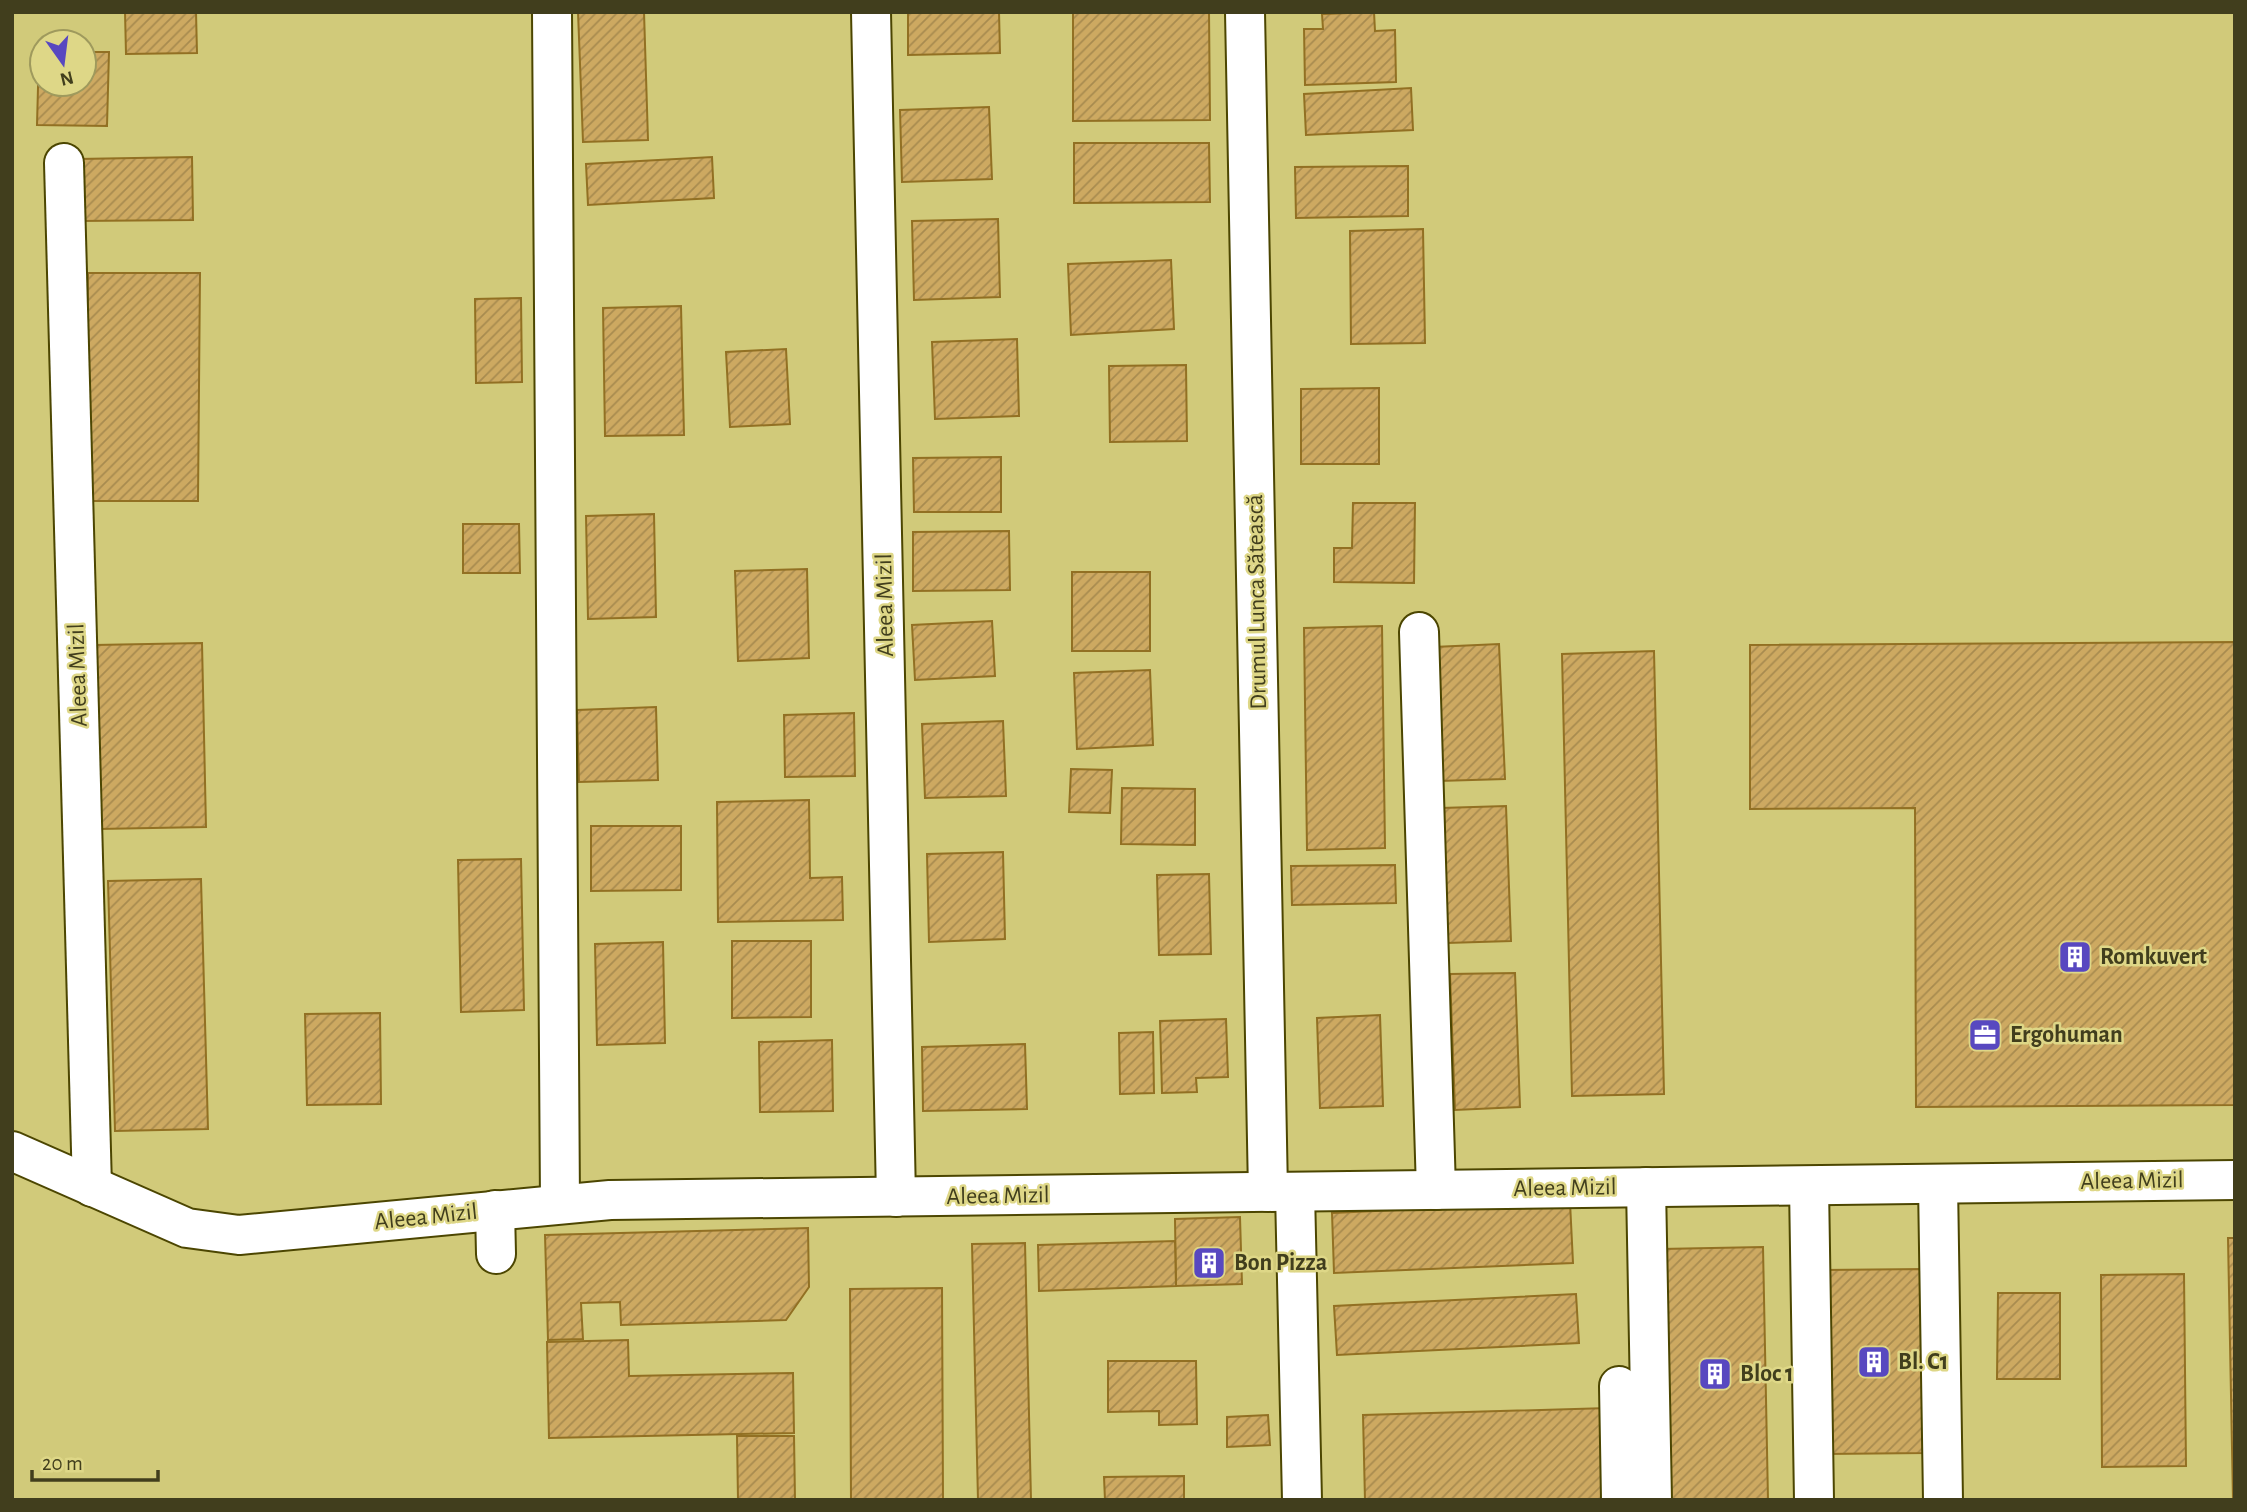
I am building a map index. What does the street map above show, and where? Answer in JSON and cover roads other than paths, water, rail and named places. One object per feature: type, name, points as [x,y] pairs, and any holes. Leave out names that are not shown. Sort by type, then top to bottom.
[{"type":"street","points":[[552,12],[560,1203]]},
{"type":"street","name":"Aleea Mizil","points":[[871,12],[896,1197]]},
{"type":"street","name":"Drumul Lunca Sătească","points":[[1245,12],[1281,1192],[1303,1500]]},
{"type":"street","name":"Aleea Mizil","points":[[64,163],[92,1187]]},
{"type":"street","points":[[1419,632],[1436,1190]]},
{"type":"street","name":"Aleea Mizil","points":[[12,1151],[187,1228],[239,1235],[560,1203],[2235,1180]]},
{"type":"street","points":[[1938,1184],[1943,1500]]},
{"type":"street","points":[[1790,1500],[1797,1186]]},
{"type":"street","points":[[1797,1186],[1815,1500]]},
{"type":"street","points":[[1646,1187],[1652,1500]]},
{"type":"street","points":[[495,1210],[496,1254]]},
{"type":"street","points":[[1619,1386],[1621,1500]]},
{"type":"place","name":"Romkuvert","points":[[2075,957]]},
{"type":"place","name":"Ergohuman","points":[[1985,1035]]},
{"type":"place","name":"Bon Pizza","points":[[1209,1263]]},
{"type":"place","name":"Bl. C1","points":[[1874,1362]]},
{"type":"place","name":"Bloc 1","points":[[1715,1374]]}]
